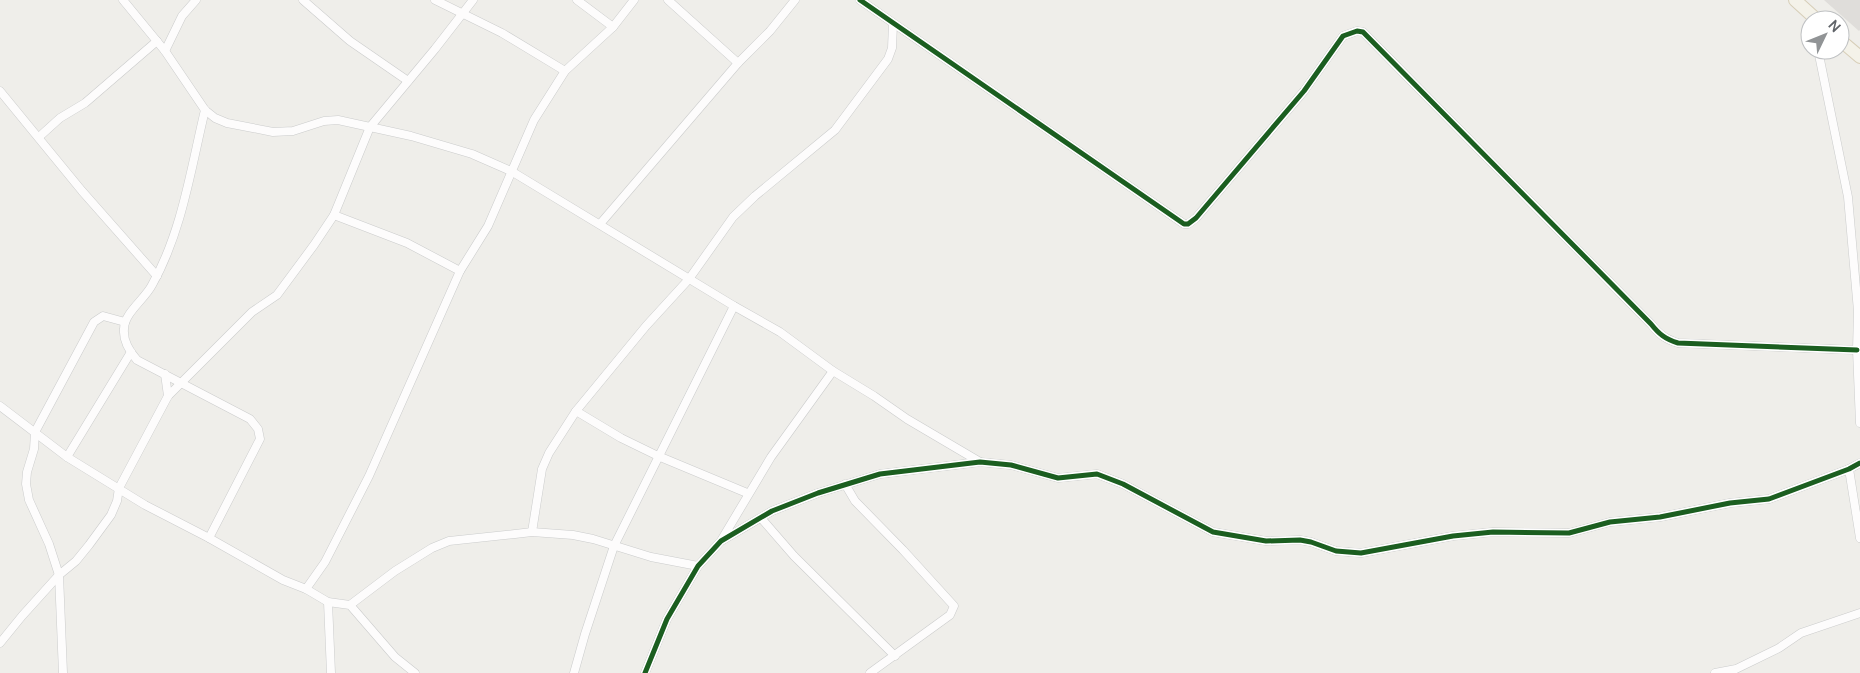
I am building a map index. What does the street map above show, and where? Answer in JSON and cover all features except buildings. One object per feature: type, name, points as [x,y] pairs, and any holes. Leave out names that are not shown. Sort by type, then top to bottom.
[{"type":"main road","points":[[1795,0],[1805,10]]},
{"type":"main road","points":[[1850,48],[1860,57]]},
{"type":"street","points":[[123,0],[165,51],[205,110],[215,118],[227,124],[273,132],[293,132],[324,121],[338,120],[472,154],[511,171],[780,332],[833,371],[907,419],[980,462]]},
{"type":"street","points":[[165,51],[182,16],[196,0]]},
{"type":"street","points":[[303,0],[350,41],[408,80]]},
{"type":"street","points":[[435,0],[502,33],[565,71]]},
{"type":"street","points":[[0,643],[59,575],[76,561],[111,515],[117,501],[119,488],[168,396],[252,312],[276,295],[334,216],[370,127],[473,0]]},
{"type":"street","points":[[577,0],[613,27]]},
{"type":"street","points":[[306,589],[325,562],[369,476],[460,271],[488,226],[534,120],[565,71],[613,27],[634,0]]},
{"type":"street","points":[[668,0],[738,63]]},
{"type":"street","points":[[600,224],[738,63],[770,31],[795,0]]},
{"type":"street","points":[[860,0],[1184,224],[1188,224],[1196,218],[1304,91],[1343,36],[1357,31],[1364,32],[1667,340],[1678,343],[1857,350]]},
{"type":"street","points":[[532,532],[542,469],[576,411],[646,326],[689,279],[733,217],[755,196],[835,130],[888,59],[892,48],[893,24]]},
{"type":"street","points":[[39,137],[60,118],[92,97],[157,41]]},
{"type":"street","points":[[1820,60],[1848,197],[1857,263],[1857,350],[1860,423]]},
{"type":"street","points":[[0,90],[82,191],[157,276]]},
{"type":"street","points":[[205,110],[182,207],[167,254],[149,290],[126,318],[124,330],[131,352],[137,360],[250,419],[255,424],[260,436],[210,538]]},
{"type":"street","points":[[334,216],[407,242],[460,271]]},
{"type":"street","points":[[574,673],[614,546],[734,306]]},
{"type":"street","points":[[64,673],[59,575],[49,544],[29,500],[26,484],[27,472],[34,449],[35,432],[94,322],[103,316],[125,322]]},
{"type":"street","points":[[67,457],[131,352]]},
{"type":"street","points":[[645,673],[668,619],[698,566],[721,541],[771,457],[833,371]]},
{"type":"street","points":[[165,374],[168,396]]},
{"type":"street","points":[[0,406],[67,457],[145,505],[210,538],[283,580],[306,589],[328,602],[350,605],[414,673]]},
{"type":"street","points":[[576,411],[622,438],[658,456],[748,493]]},
{"type":"street","points":[[721,541],[772,511],[845,484],[880,474],[980,462],[1011,465],[1058,478],[1097,474],[1122,484],[1213,532],[1266,541],[1300,540],[1336,551],[1361,553],[1483,533],[1569,533],[1610,522],[1660,517],[1730,503],[1770,499],[1860,463]]},
{"type":"street","points":[[1849,469],[1860,538]]},
{"type":"street","points":[[845,484],[855,501],[954,606],[954,611],[950,615],[870,673]]},
{"type":"street","points":[[761,518],[794,556],[895,656]]},
{"type":"street","points":[[350,605],[395,571],[432,548],[449,541],[532,532],[573,535],[593,539],[651,557],[698,566]]},
{"type":"street","points":[[328,602],[331,673]]},
{"type":"street","points":[[1715,673],[1736,669],[1779,648],[1800,633],[1860,612]]},
{"type":"shaded area","points":[[1824,0],[1860,0],[1860,30],[1850,23],[1850,10],[1835,10]]},
{"type":"cycle path","points":[[860,0],[1184,224],[1188,224],[1196,218],[1304,91],[1343,36],[1357,31],[1363,32],[1666,338],[1678,343],[1857,350]]},
{"type":"cycle path","points":[[645,673],[667,619],[698,566],[721,541],[772,511],[818,493],[880,474],[980,462],[1011,465],[1058,478],[1097,474],[1123,484],[1213,532],[1266,541],[1300,540],[1336,551],[1361,553],[1453,536],[1493,532],[1569,533],[1610,522],[1660,517],[1730,503],[1769,499],[1849,469],[1860,463]]}]
